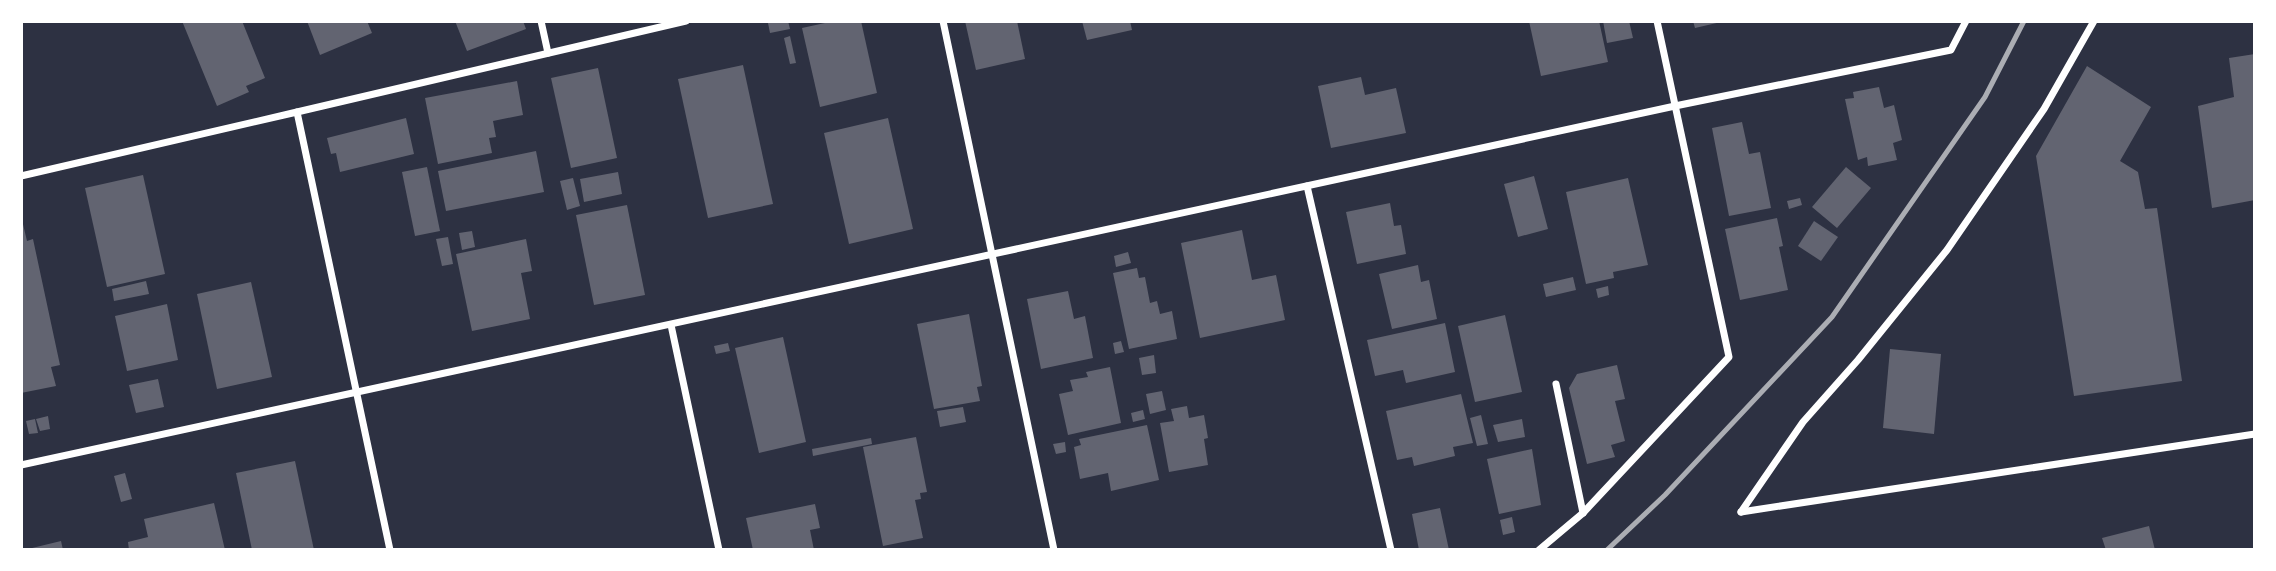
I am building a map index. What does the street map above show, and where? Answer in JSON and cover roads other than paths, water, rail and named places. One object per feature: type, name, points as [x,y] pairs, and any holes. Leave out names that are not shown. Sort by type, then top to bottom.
[{"type":"street","points":[[541,21],[548,53]]},
{"type":"street","points":[[21,176],[686,21]]},
{"type":"street","points":[[943,21],[1054,550]]},
{"type":"street","points":[[1539,550],[1583,513],[1729,357],[1657,21]]},
{"type":"street","points":[[21,465],[1675,106],[1951,50],[1966,21]]},
{"type":"street","points":[[2094,21],[2044,109],[1947,250],[1858,360],[1803,422],[1741,512],[2255,434]]},
{"type":"street","points":[[297,112],[390,550]]},
{"type":"street","points":[[1307,186],[1391,550]]},
{"type":"street","points":[[671,325],[719,550]]},
{"type":"street","points":[[1556,384],[1583,513]]},
{"type":"railway","points":[[1607,550],[1665,495],[1832,317],[1985,97],[2024,21]]}]
